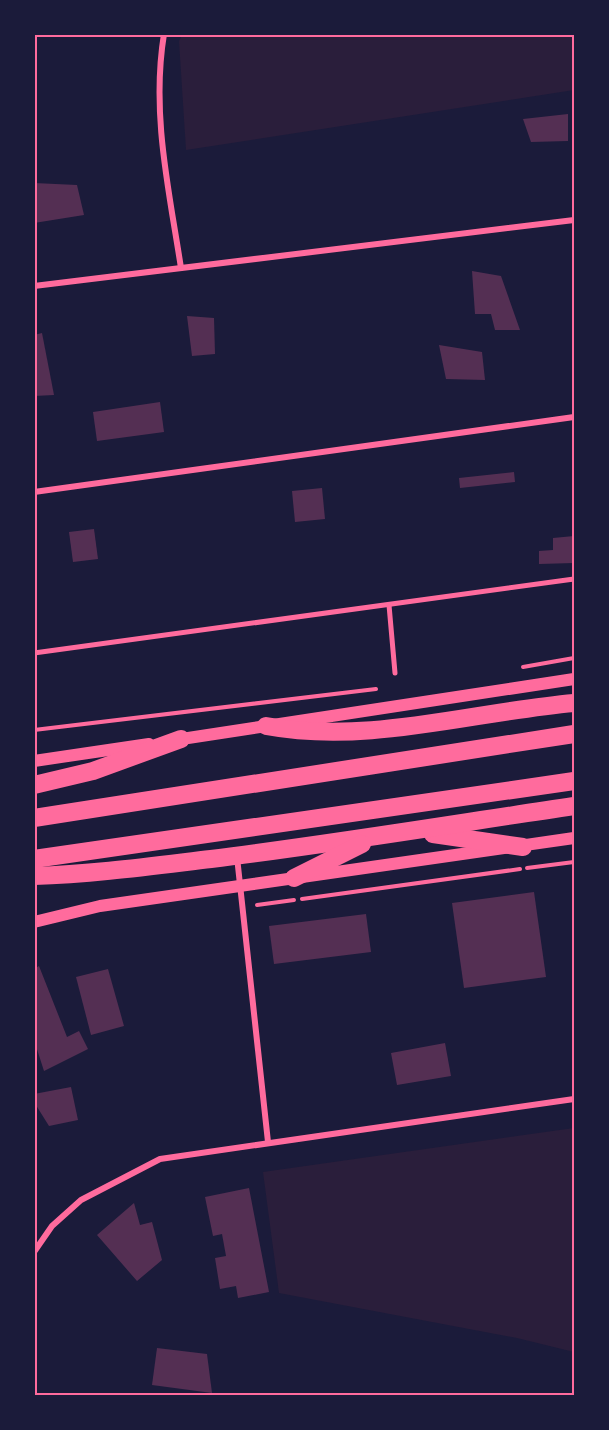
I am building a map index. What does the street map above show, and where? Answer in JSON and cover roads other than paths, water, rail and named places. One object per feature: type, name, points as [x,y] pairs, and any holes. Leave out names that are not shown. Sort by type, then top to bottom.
[{"type":"highway","points":[[266,726],[303,732],[361,731],[574,703]]},
{"type":"highway","points":[[34,818],[574,734]]},
{"type":"highway","points":[[34,785],[113,765],[181,739]]},
{"type":"highway","points":[[34,859],[574,781]]},
{"type":"highway","points":[[34,876],[84,874],[237,856],[375,838],[574,806]]},
{"type":"highway","points":[[416,831],[523,847]]},
{"type":"highway","points":[[294,878],[375,838]]},
{"type":"main road","points":[[34,761],[574,679]]},
{"type":"main road","points":[[34,922],[100,906],[574,838]]},
{"type":"street","points":[[164,34],[158,67],[160,133],[181,268]]},
{"type":"street","points":[[34,286],[574,220]]},
{"type":"street","points":[[34,492],[574,417]]},
{"type":"street","points":[[34,653],[574,579]]},
{"type":"street","points":[[389,605],[395,673]]},
{"type":"street","points":[[237,856],[268,1142]]},
{"type":"street","points":[[34,1252],[52,1226],[81,1200],[160,1159],[574,1099]]}]
